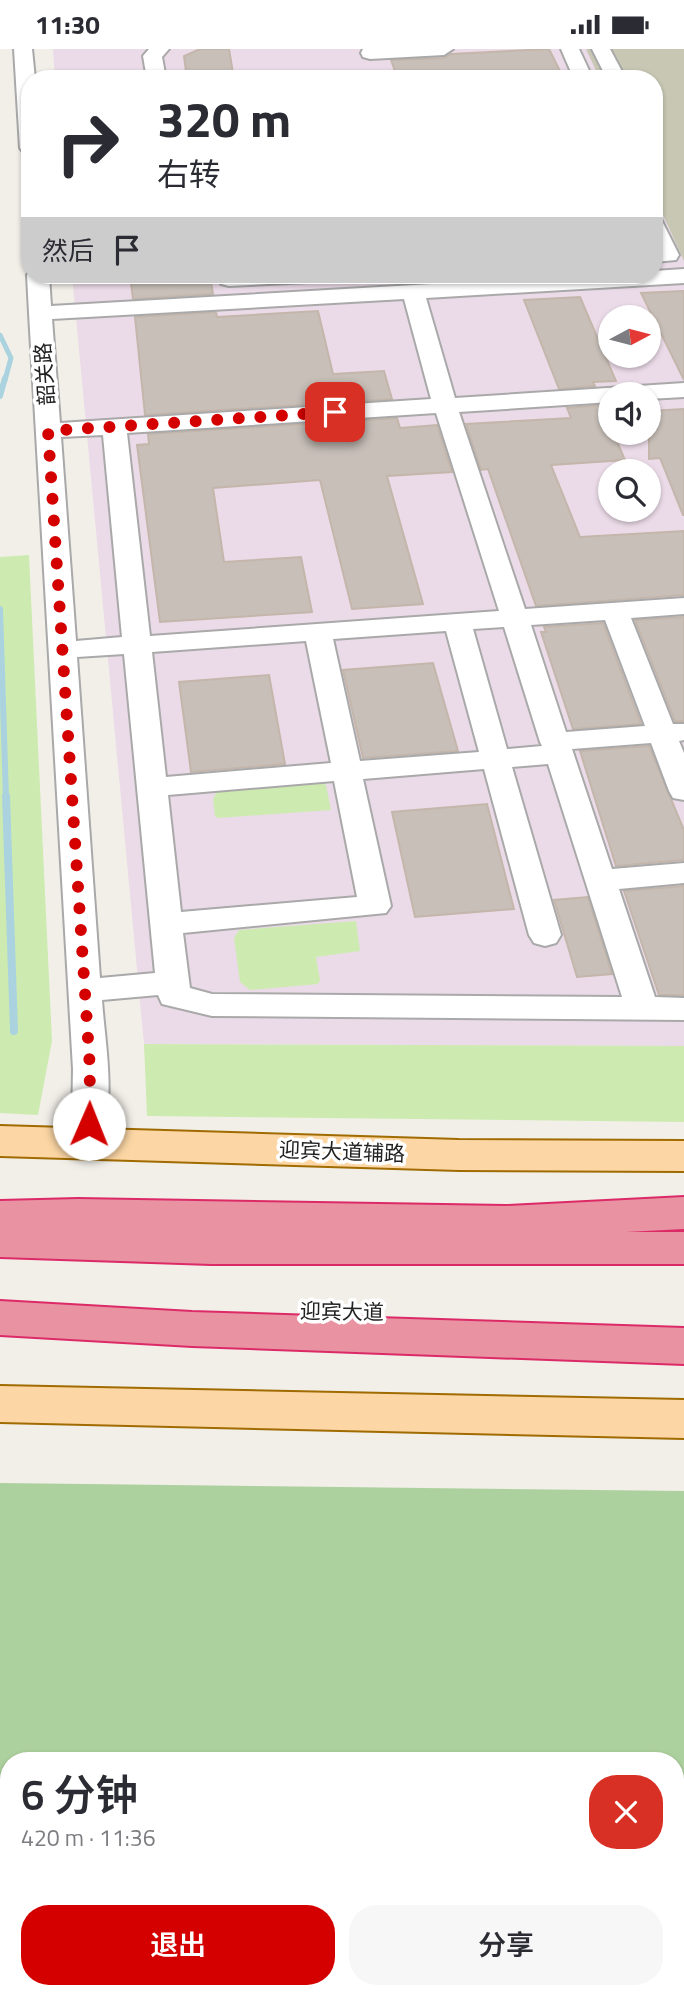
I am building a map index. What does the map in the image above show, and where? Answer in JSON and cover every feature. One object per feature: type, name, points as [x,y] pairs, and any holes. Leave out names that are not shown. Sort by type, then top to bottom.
[{"type":"highway","points":[[0,1217],[78,1215],[506,1222],[684,1213]]},
{"type":"highway","points":[[0,1241],[211,1248],[684,1248]]},
{"type":"highway","name":"迎宾大道","points":[[0,1302],[684,1319]]},
{"type":"highway","points":[[0,1318],[192,1329],[684,1346]]},
{"type":"main road","name":"迎宾大道辅路","points":[[0,1141],[459,1155],[684,1156]]},
{"type":"main road","points":[[0,1404],[684,1419]]},
{"type":"street","points":[[23,49],[24,70]]},
{"type":"street","points":[[155,70],[152,56],[160,49]]},
{"type":"street","points":[[371,56],[444,49]]},
{"type":"street","points":[[570,49],[580,70]]},
{"type":"street","points":[[601,49],[612,70]]},
{"type":"street","points":[[663,277],[684,276]]},
{"type":"street","name":"韶关路","points":[[38,284],[85,990],[89,1124],[82,1143]]},
{"type":"street","points":[[40,313],[548,284]]},
{"type":"street","points":[[412,292],[445,405],[642,1008]]},
{"type":"street","points":[[661,392],[684,390]]},
{"type":"street","points":[[48,431],[598,396]]},
{"type":"street","points":[[114,427],[174,996],[212,1005],[684,1009]]},
{"type":"street","points":[[62,650],[684,606]]},
{"type":"street","points":[[615,611],[673,733],[684,791]]},
{"type":"street","points":[[457,622],[545,935]]},
{"type":"street","points":[[166,924],[375,906],[318,632]]},
{"type":"street","points":[[152,787],[495,759],[557,748]]},
{"type":"street","points":[[600,880],[684,873]]},
{"type":"street","points":[[85,990],[173,983]]},
{"type":"lane","points":[[557,748],[673,733]]},
{"type":"shaded area","points":[[53,49],[684,49],[684,1046],[144,1044],[73,284],[663,284],[663,70],[54,70]]},
{"type":"shaded area","points":[[586,49],[684,49],[684,261],[663,215],[663,70],[596,70]]},
{"type":"green space","points":[[29,555],[52,1041],[38,1115],[0,1113],[0,557]]},
{"type":"green space","points":[[321,783],[326,785],[331,810],[218,818],[215,816],[213,799],[218,790]]},
{"type":"green space","points":[[356,921],[360,951],[316,957],[320,980],[318,984],[250,990],[240,982],[234,938],[239,930]]},
{"type":"green space","points":[[144,1044],[684,1046],[684,1122],[147,1116]]},
{"type":"green space","points":[[0,1483],[684,1491],[684,1752],[0,1752]]},
{"type":"building","points":[[200,49],[229,49],[232,70],[186,70],[184,56]]},
{"type":"building","points":[[549,49],[560,70],[395,70],[391,60],[444,58],[451,54]]},
{"type":"building","points":[[131,284],[211,284],[213,294],[133,299]]},
{"type":"building","points":[[684,291],[684,380],[662,335],[662,305],[647,305],[641,293]]},
{"type":"building","points":[[580,297],[598,339],[598,368],[610,368],[616,381],[593,382],[595,386],[559,389],[524,300]]},
{"type":"building","points":[[318,311],[333,374],[384,371],[392,399],[145,415],[135,317],[216,312],[217,317]]},
{"type":"building","points":[[598,405],[598,445],[619,445],[625,459],[598,459],[598,462],[551,465],[580,537],[684,531],[684,595],[536,606],[488,469],[481,470],[466,424],[571,418],[567,408]]},
{"type":"building","points":[[684,409],[684,515],[661,459],[649,459],[649,445],[661,445],[661,410]]},
{"type":"building","points":[[397,418],[400,428],[437,425],[452,472],[387,476],[423,604],[352,609],[320,480],[213,488],[224,562],[301,557],[312,612],[160,622],[137,445],[149,444],[148,434]]},
{"type":"building","points":[[684,617],[684,721],[675,721],[635,620]]},
{"type":"building","points":[[603,623],[641,724],[573,729],[541,632],[546,632],[544,627]]},
{"type":"building","points":[[433,663],[458,751],[363,758],[343,670]]},
{"type":"building","points":[[269,675],[285,764],[191,772],[179,682]]},
{"type":"building","points":[[649,746],[684,830],[684,860],[616,866],[580,751]]},
{"type":"building","points":[[487,804],[514,909],[415,917],[392,812]]},
{"type":"building","points":[[684,886],[684,995],[659,995],[624,891]]},
{"type":"building","points":[[588,897],[612,974],[577,977],[554,900]]},
{"type":"waterway","points":[[0,335],[11,358],[5,380]]},
{"type":"waterway","points":[[0,396],[5,378]]},
{"type":"waterway","points":[[0,609],[6,797]]},
{"type":"waterway","points":[[6,796],[14,1031]]},
{"type":"route","points":[[89,1124],[90,1069],[48,431],[335,412]]}]
